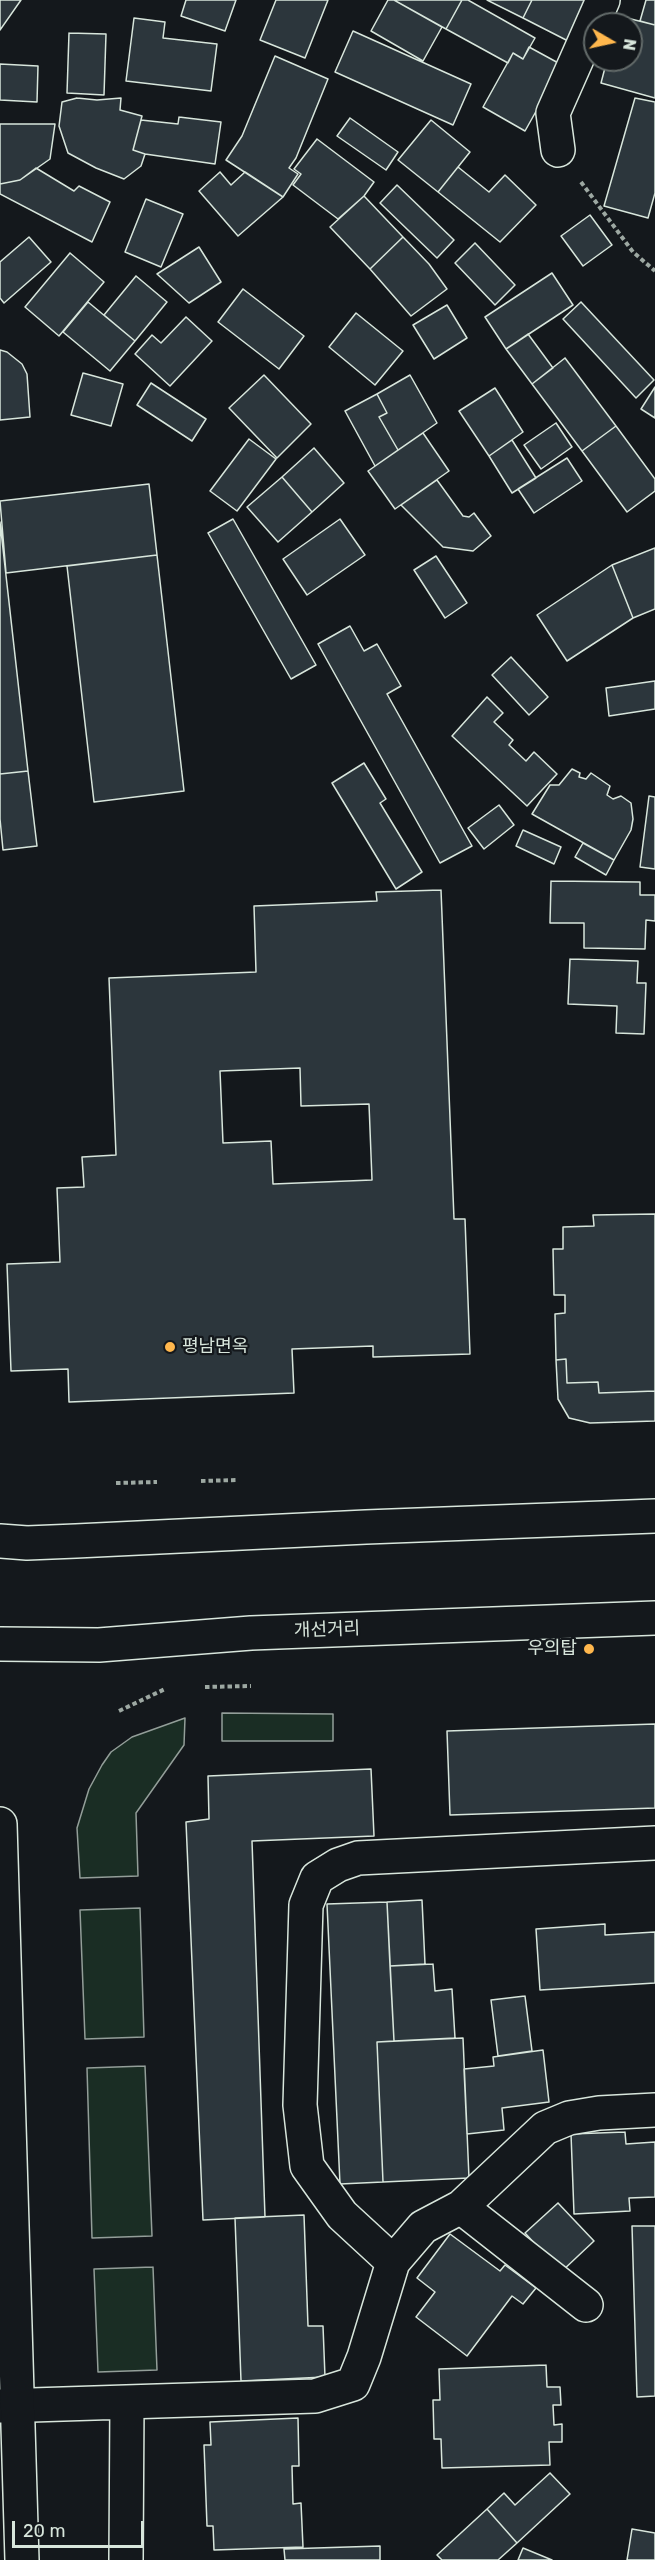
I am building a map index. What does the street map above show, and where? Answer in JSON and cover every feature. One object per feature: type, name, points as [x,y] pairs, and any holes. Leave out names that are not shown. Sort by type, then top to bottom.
[{"type":"main road","points":[[558,150],[553,112],[603,0]]},
{"type":"main road","points":[[0,1541],[27,1543],[655,1516]]},
{"type":"main road","name":"개선거리","points":[[0,1644],[99,1645],[251,1632],[655,1618]]},
{"type":"main road","points":[[0,1824],[9,2405],[22,2560]]},
{"type":"main road","points":[[393,2262],[342,2214],[307,2166],[300,2104],[306,1905],[317,1878],[338,1864],[357,1858],[655,1843]]},
{"type":"main road","points":[[9,2405],[315,2396],[353,2384],[364,2357],[393,2262],[423,2228],[461,2207],[545,2128],[579,2116],[655,2110]]},
{"type":"main road","points":[[461,2207],[586,2305]]},
{"type":"main road","points":[[126,2560],[127,2402]]},
{"type":"path","points":[[558,150],[633,252],[655,271]]},
{"type":"path","points":[[201,1481],[237,1480]]},
{"type":"path","points":[[116,1483],[157,1482]]},
{"type":"path","points":[[205,1687],[251,1686]]},
{"type":"path","points":[[119,1711],[165,1689]]},
{"type":"green space","points":[[222,1713],[333,1714],[333,1741],[222,1741]]},
{"type":"green space","points":[[185,1718],[184,1745],[136,1813],[138,1876],[80,1878],[77,1828],[89,1789],[102,1765],[111,1752],[132,1737]]},
{"type":"green space","points":[[140,1908],[144,2037],[85,2039],[80,1910]]},
{"type":"green space","points":[[145,2066],[152,2236],[92,2238],[87,2068]]},
{"type":"green space","points":[[153,2267],[157,2370],[98,2372],[94,2269]]},
{"type":"building","points":[[0,0],[21,0],[0,30]]},
{"type":"building","points":[[186,0],[236,0],[225,31],[181,16]]},
{"type":"building","points":[[276,0],[328,0],[305,58],[260,40]]},
{"type":"building","points":[[388,0],[394,0],[442,27],[423,61],[371,31]]},
{"type":"building","points":[[394,0],[462,0],[446,29]]},
{"type":"building","points":[[462,0],[468,0],[535,38],[523,59],[513,53],[508,63],[446,29]]},
{"type":"building","points":[[487,0],[532,0],[523,18]]},
{"type":"building","points":[[532,0],[594,0],[588,12],[583,12],[583,22],[572,43],[523,18]]},
{"type":"building","points":[[646,0],[655,0],[655,25],[643,22]]},
{"type":"building","points":[[134,18],[165,22],[163,38],[217,44],[211,91],[126,81]]},
{"type":"building","points":[[643,22],[655,25],[655,98],[601,83],[604,72],[643,72]]},
{"type":"building","points":[[353,31],[471,84],[453,125],[335,72]]},
{"type":"building","points":[[69,33],[106,34],[104,95],[67,93]]},
{"type":"building","points":[[529,47],[562,65],[525,131],[483,107],[513,53],[523,59]]},
{"type":"building","points":[[275,56],[328,79],[296,158],[289,168],[298,174],[283,197],[226,160],[242,136]]},
{"type":"building","points":[[0,64],[38,66],[37,102],[0,100]]},
{"type":"building","points":[[77,98],[97,100],[121,98],[120,110],[142,116],[133,150],[145,154],[141,166],[124,179],[96,168],[68,153],[59,126],[62,102]]},
{"type":"building","points":[[635,98],[655,102],[655,193],[648,218],[604,206]]},
{"type":"building","points":[[179,117],[221,122],[215,164],[145,154],[133,150],[141,120],[178,124]]},
{"type":"building","points":[[350,118],[398,152],[386,170],[337,136]]},
{"type":"building","points":[[431,120],[470,152],[438,192],[398,160]]},
{"type":"building","points":[[0,124],[55,124],[50,159],[20,180],[0,184]]},
{"type":"building","points":[[317,139],[374,182],[364,196],[338,219],[293,185],[301,174],[294,169]]},
{"type":"building","points":[[458,167],[489,192],[505,175],[536,205],[500,242],[438,192]]},
{"type":"building","points":[[36,168],[74,191],[79,186],[110,202],[92,242],[0,194],[0,184],[20,180]]},
{"type":"building","points":[[220,172],[231,185],[245,172],[283,197],[238,236],[199,191]]},
{"type":"building","points":[[397,185],[454,240],[437,258],[380,203]]},
{"type":"building","points":[[364,196],[403,237],[370,269],[330,227]]},
{"type":"building","points":[[146,199],[183,214],[161,267],[125,252]]},
{"type":"building","points":[[590,215],[612,245],[583,266],[561,236]]},
{"type":"building","points":[[29,237],[51,262],[4,303],[0,298],[0,262]]},
{"type":"building","points":[[403,237],[429,264],[447,289],[411,316],[370,269]]},
{"type":"building","points":[[475,243],[515,285],[495,305],[455,263]]},
{"type":"building","points":[[199,247],[221,282],[189,303],[157,274]]},
{"type":"building","points":[[70,253],[104,282],[59,336],[25,307]]},
{"type":"building","points":[[552,273],[573,305],[506,349],[485,317]]},
{"type":"building","points":[[136,276],[167,302],[135,341],[104,315]]},
{"type":"building","points":[[243,289],[304,336],[279,369],[218,322]]},
{"type":"building","points":[[88,302],[135,341],[110,371],[63,332]]},
{"type":"building","points":[[581,302],[654,380],[636,398],[563,319]]},
{"type":"building","points":[[447,305],[467,338],[434,359],[413,325]]},
{"type":"building","points":[[356,313],[403,351],[375,385],[329,347]]},
{"type":"building","points":[[186,317],[212,341],[170,386],[135,354],[152,335],[161,343]]},
{"type":"building","points":[[528,334],[553,368],[532,384],[506,349]]},
{"type":"building","points":[[0,350],[7,352],[22,364],[27,374],[30,417],[0,420]]},
{"type":"building","points":[[565,358],[616,426],[582,451],[532,384]]},
{"type":"building","points":[[83,373],[123,384],[111,426],[71,415]]},
{"type":"building","points":[[264,375],[311,424],[277,458],[229,408]]},
{"type":"building","points":[[410,375],[437,423],[398,450],[379,417],[387,413],[377,394]]},
{"type":"building","points":[[151,383],[206,419],[192,441],[137,405]]},
{"type":"building","points":[[655,387],[655,418],[641,409]]},
{"type":"building","points":[[495,388],[523,432],[489,456],[459,411]]},
{"type":"building","points":[[377,394],[387,413],[379,417],[398,450],[375,466],[345,411]]},
{"type":"building","points":[[556,423],[572,447],[541,469],[524,445]]},
{"type":"building","points":[[616,426],[655,479],[655,491],[627,512],[582,451]]},
{"type":"building","points":[[423,433],[449,471],[395,509],[368,471]]},
{"type":"building","points":[[249,439],[276,459],[237,511],[210,491]]},
{"type":"building","points":[[512,440],[536,478],[512,493],[489,456]]},
{"type":"building","points":[[314,448],[344,483],[312,512],[282,477]]},
{"type":"building","points":[[567,458],[582,481],[534,513],[518,489]]},
{"type":"building","points":[[282,477],[312,512],[278,542],[247,507]]},
{"type":"building","points":[[437,480],[463,516],[469,517],[474,513],[491,536],[473,551],[443,547],[401,505]]},
{"type":"building","points":[[149,484],[157,555],[6,573],[0,501]]},
{"type":"building","points":[[233,519],[316,665],[291,679],[208,533]]},
{"type":"building","points":[[340,519],[365,555],[307,595],[283,559]]},
{"type":"building","points":[[0,522],[28,771],[0,774]]},
{"type":"building","points":[[655,548],[655,609],[633,618],[612,565]]},
{"type":"building","points":[[157,555],[184,791],[94,802],[67,566]]},
{"type":"building","points":[[436,556],[467,603],[445,618],[414,570]]},
{"type":"building","points":[[612,565],[633,618],[567,661],[537,615]]},
{"type":"building","points":[[350,626],[364,651],[377,644],[401,686],[387,694],[472,846],[440,863],[318,644]]},
{"type":"building","points":[[511,657],[548,697],[529,715],[492,675]]},
{"type":"building","points":[[655,681],[655,709],[609,716],[606,688]]},
{"type":"building","points":[[487,697],[503,713],[494,722],[513,740],[509,745],[526,761],[534,752],[557,774],[527,806],[452,736]]},
{"type":"building","points":[[364,763],[386,799],[380,803],[422,872],[396,889],[332,783]]},
{"type":"building","points":[[572,769],[580,773],[579,777],[586,779],[591,773],[610,786],[607,795],[613,799],[621,796],[631,803],[633,819],[631,830],[614,860],[532,814],[550,785],[559,785]]},
{"type":"building","points":[[28,771],[37,846],[3,850],[0,774]]},
{"type":"building","points":[[649,796],[655,797],[655,869],[640,867]]},
{"type":"building","points":[[499,805],[514,825],[484,849],[468,828]]},
{"type":"building","points":[[523,830],[561,847],[554,864],[516,846]]},
{"type":"building","points":[[583,843],[614,860],[606,875],[575,857]]},
{"type":"building","points":[[551,881],[640,882],[640,895],[655,895],[655,921],[646,920],[645,949],[584,948],[584,923],[550,923]]},
{"type":"building","points":[[441,890],[454,1219],[465,1219],[470,1354],[373,1357],[373,1346],[292,1349],[294,1393],[69,1402],[68,1369],[11,1371],[7,1264],[60,1262],[57,1188],[84,1187],[82,1157],[116,1155],[109,978],[256,972],[254,906],[377,901],[376,892]],"holes":[[[300,1068],[301,1106],[369,1104],[372,1180],[273,1184],[271,1141],[223,1143],[220,1071]]]},
{"type":"building","points":[[570,959],[638,961],[637,983],[646,983],[644,1034],[616,1033],[617,1006],[568,1004]]},
{"type":"building","points":[[655,1214],[655,1391],[599,1393],[598,1382],[567,1383],[566,1359],[556,1360],[555,1314],[565,1313],[565,1295],[554,1295],[553,1249],[563,1249],[563,1227],[594,1226],[593,1215]]},
{"type":"building","points":[[566,1359],[567,1383],[598,1382],[599,1393],[655,1391],[655,1421],[590,1423],[569,1418],[558,1399],[556,1360]]},
{"type":"building","points":[[655,1724],[655,1808],[450,1815],[447,1731]]},
{"type":"building","points":[[371,1769],[374,1836],[252,1841],[265,2217],[203,2220],[186,1822],[209,1819],[208,1776]]},
{"type":"building","points":[[422,1900],[425,1964],[390,1966],[387,1902]]},
{"type":"building","points":[[387,1902],[394,2041],[377,2042],[383,2182],[340,2184],[327,1904]]},
{"type":"building","points":[[605,1924],[605,1935],[655,1932],[655,1983],[540,1990],[536,1929]]},
{"type":"building","points":[[433,1964],[435,1991],[452,1989],[455,2038],[394,2041],[390,1966]]},
{"type":"building","points":[[525,1996],[532,2051],[498,2056],[491,2000]]},
{"type":"building","points":[[463,2038],[469,2178],[383,2182],[377,2042]]},
{"type":"building","points":[[543,2050],[549,2102],[502,2108],[504,2130],[467,2134],[464,2069],[494,2066],[493,2057]]},
{"type":"building","points":[[625,2132],[626,2144],[655,2142],[655,2197],[629,2198],[630,2211],[574,2214],[571,2134]]},
{"type":"building","points":[[558,2203],[594,2241],[561,2272],[525,2233]]},
{"type":"building","points":[[304,2215],[308,2326],[323,2326],[325,2377],[241,2381],[235,2218]]},
{"type":"building","points":[[632,2226],[655,2226],[655,2396],[637,2397]]},
{"type":"building","points":[[450,2234],[500,2271],[505,2265],[536,2288],[523,2304],[512,2296],[467,2356],[416,2317],[435,2292],[417,2278]]},
{"type":"building","points":[[546,2365],[547,2387],[560,2387],[561,2405],[553,2405],[554,2425],[562,2424],[562,2442],[549,2442],[550,2465],[442,2468],[441,2439],[434,2439],[433,2400],[440,2400],[439,2369]]},
{"type":"building","points":[[298,2418],[299,2466],[292,2466],[293,2504],[301,2503],[303,2547],[214,2550],[213,2526],[207,2526],[204,2445],[211,2445],[210,2422]]},
{"type":"building","points":[[550,2473],[570,2494],[517,2543],[487,2509],[504,2493],[515,2505]]},
{"type":"building","points":[[487,2509],[517,2543],[498,2560],[442,2560],[437,2555]]},
{"type":"building","points":[[632,2529],[655,2533],[655,2560],[627,2560]]},
{"type":"building","points":[[380,2546],[380,2560],[285,2560],[284,2549]]},
{"type":"building","points":[[523,2548],[552,2560],[518,2560]]},
{"type":"place","name":"평남면옥","points":[[170,1347]]},
{"type":"place","name":"우의탑","points":[[589,1649]]}]
